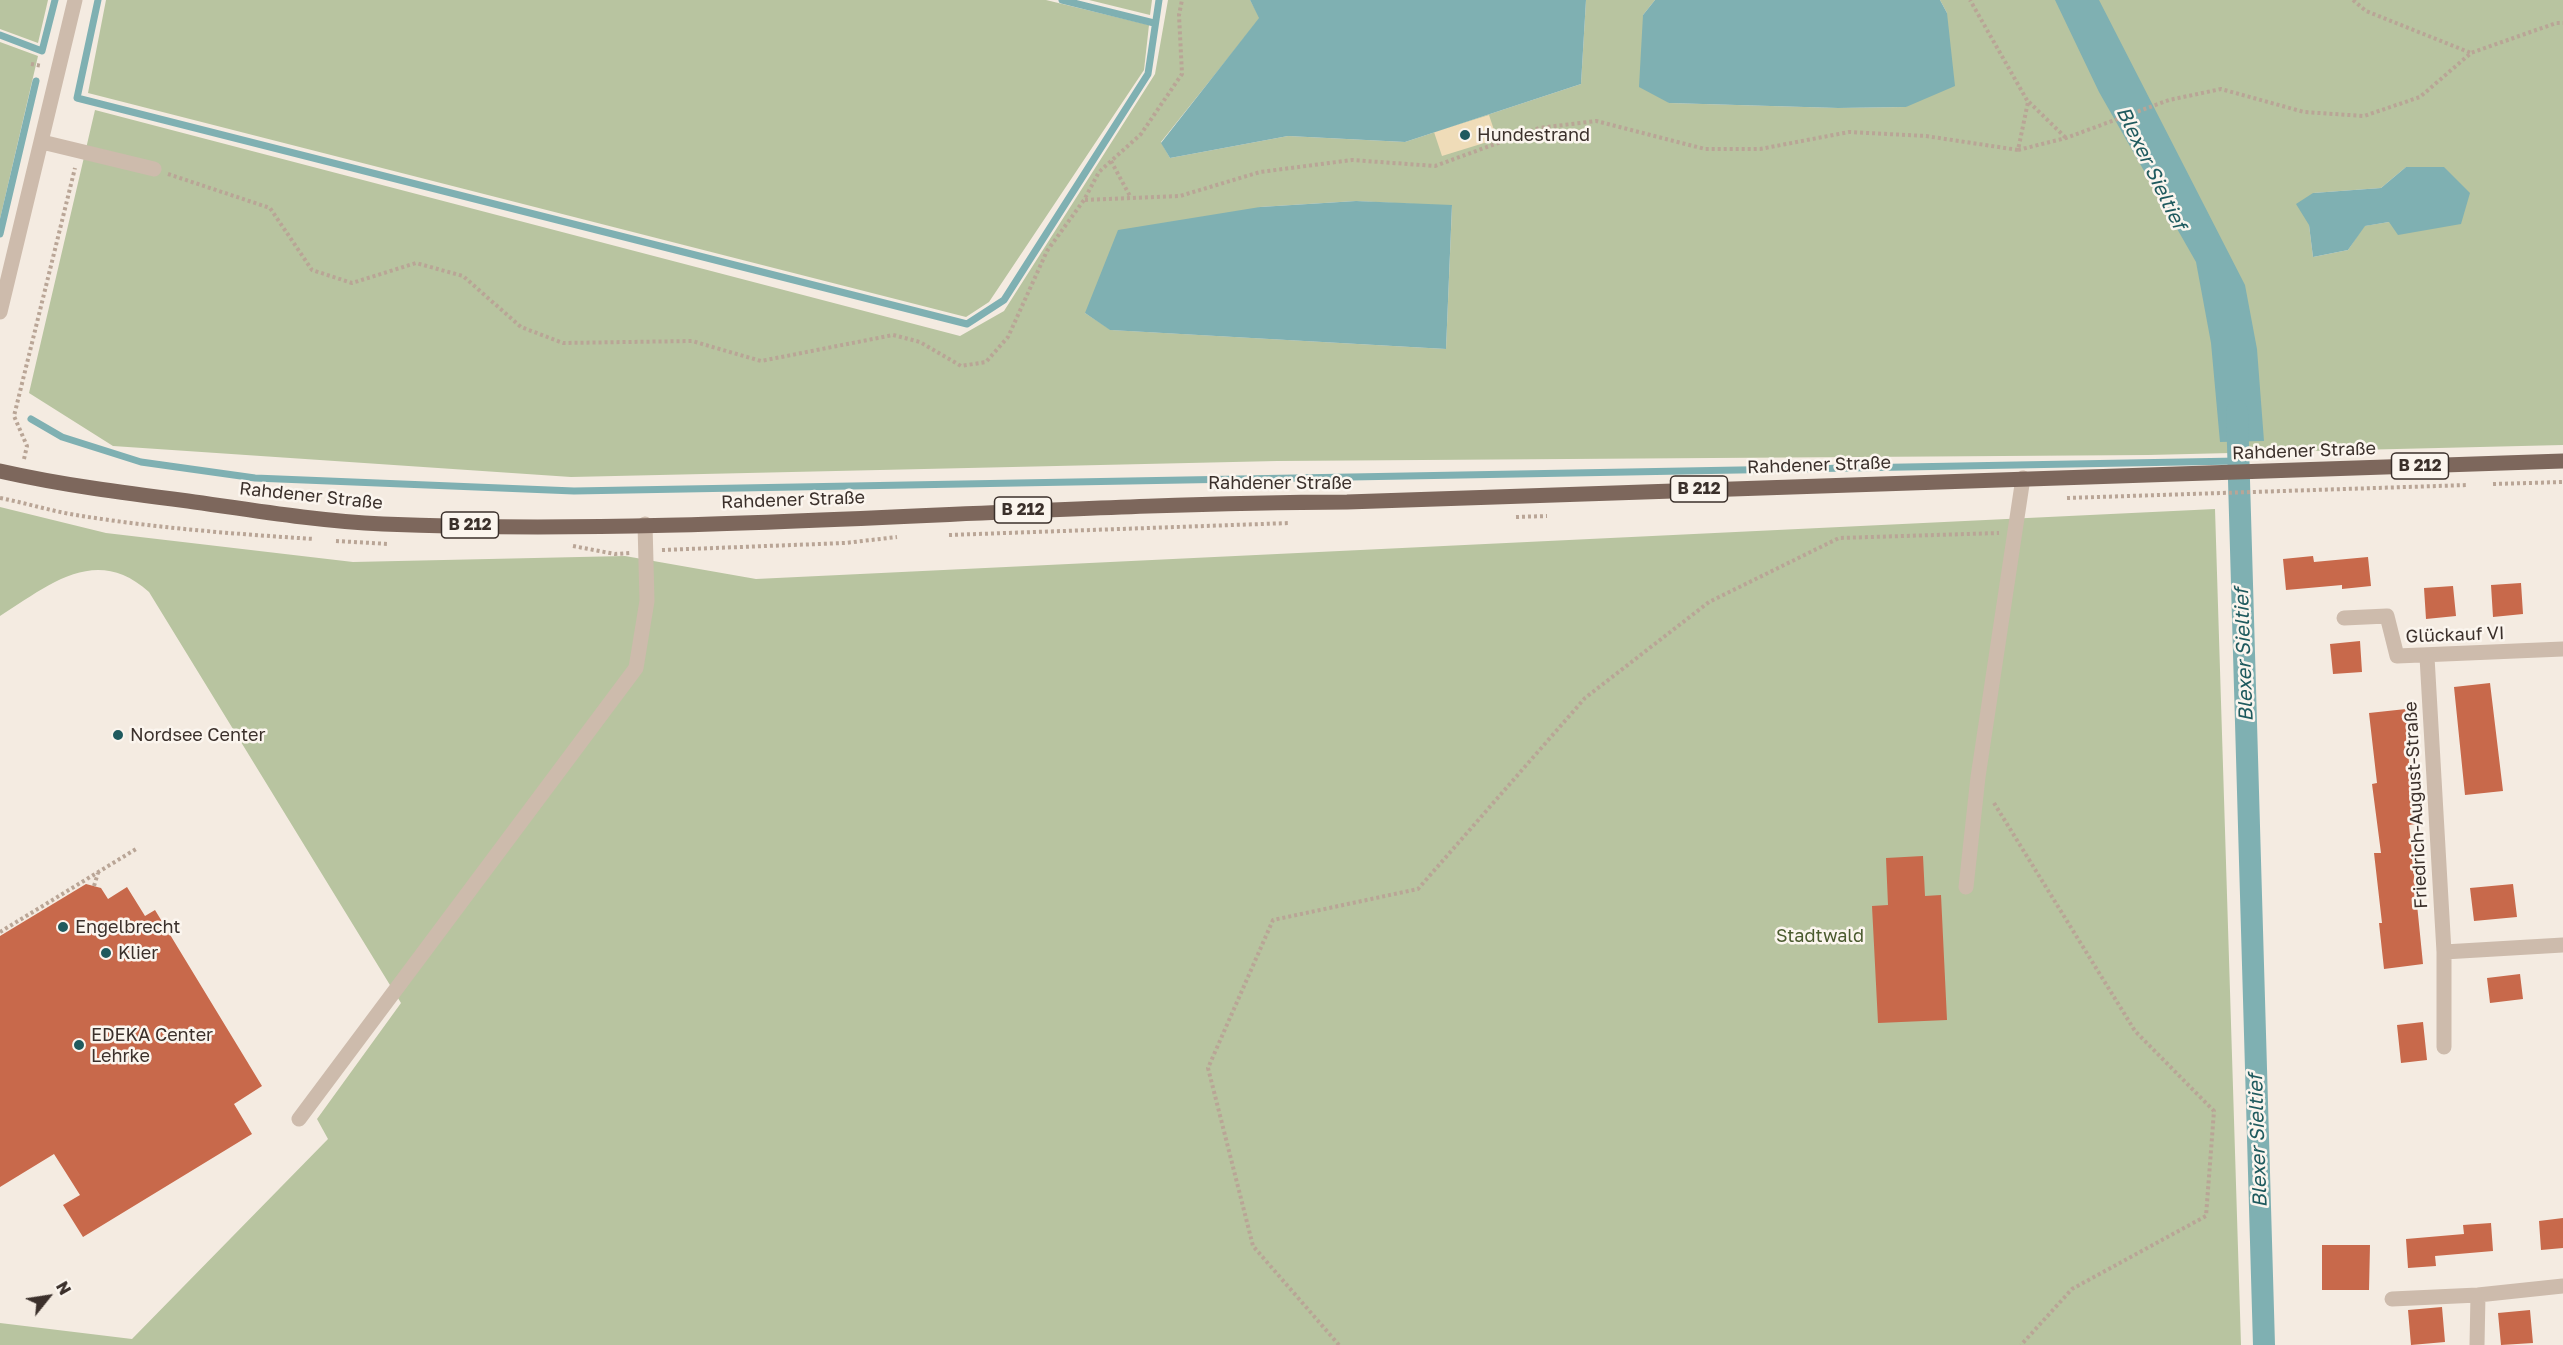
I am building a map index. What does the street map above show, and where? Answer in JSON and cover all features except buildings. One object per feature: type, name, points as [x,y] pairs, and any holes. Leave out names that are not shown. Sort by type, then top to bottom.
[{"type":"main road","name":"Rahdener Straße","points":[[0,471],[131,494],[381,524],[645,524],[1198,503],[1347,502],[2563,461]]},
{"type":"street","points":[[0,312],[75,0]]},
{"type":"street","points":[[42,142],[154,169]]},
{"type":"street","points":[[1966,887],[1978,777],[2016,532],[2022,478]]},
{"type":"street","points":[[298,1119],[636,668],[647,601],[645,524]]},
{"type":"street","name":"Glückauf VI","points":[[2344,618],[2387,616],[2397,656],[2427,657],[2563,649]]},
{"type":"street","name":"Friedrich-August-Straße","points":[[2427,657],[2444,952],[2444,1047]]},
{"type":"street","points":[[2444,952],[2563,945]]},
{"type":"street","points":[[2392,1299],[2478,1295],[2563,1286]]},
{"type":"street","points":[[2476,1345],[2478,1295]]},
{"type":"path","points":[[154,169],[270,207],[312,270],[352,283],[416,263],[463,276],[521,327],[563,343],[692,342],[761,362],[893,335],[920,342],[962,366],[986,362],[1008,336],[1047,251],[1084,200],[1099,172],[1142,134],[1182,74],[1179,15],[1182,0]]},
{"type":"path","points":[[1970,0],[2028,102],[2066,138]]},
{"type":"path","points":[[2353,0],[2366,11],[2471,53]]},
{"type":"path","points":[[1084,200],[1180,196],[1260,172],[1352,160],[1435,166],[1539,128],[1596,121],[1705,149],[1760,149],[1849,132],[1926,136],[2018,150],[2066,138],[2169,100],[2221,89],[2304,111],[2364,116],[2420,97],[2471,53],[2556,23],[2563,23]]},
{"type":"path","points":[[2018,150],[2028,102]]},
{"type":"path","points":[[0,498],[14,501],[27,446],[14,416],[79,151]]},
{"type":"path","points":[[1111,161],[1131,198]]},
{"type":"path","points":[[2489,484],[2563,482]]},
{"type":"path","points":[[2200,494],[2478,484]]},
{"type":"path","points":[[1339,1345],[1253,1246],[1208,1068],[1273,920],[1418,889],[1585,698],[1709,602],[1839,538],[2016,532]]},
{"type":"path","points":[[1978,777],[2135,1031],[2214,1111],[2206,1216],[2072,1290],[2021,1345]]},
{"type":"path","points":[[0,932],[136,849]]},
{"type":"path","points":[[94,886],[99,872]]},
{"type":"green space","points":[[0,0],[48,0],[38,43],[0,29]]},
{"type":"green space","points":[[106,0],[1046,0],[1149,25],[1144,70],[989,302],[966,317],[88,93]]},
{"type":"green space","points":[[1089,0],[1152,0],[1150,15]]},
{"type":"green space","points":[[1168,0],[1250,0],[1260,18],[1161,142],[1170,158],[1288,136],[1405,142],[1581,84],[1586,0],[1655,0],[1643,15],[1669,103],[1838,108],[1906,107],[1947,13],[1940,0],[2563,0],[2563,445],[2148,455],[1277,461],[571,477],[113,446],[29,393],[95,110],[960,336],[1004,311],[1155,74]],"holes":[[[2406,167],[2389,222],[2364,226],[2348,250],[2313,257],[2309,225],[2313,193],[2381,188]],[[1356,201],[1452,206],[1446,349],[1111,330],[1085,313],[1260,207]]]},
{"type":"green space","points":[[0,42],[38,56],[0,219]]},
{"type":"green space","name":"Stadtwald","points":[[0,507],[106,533],[353,562],[625,556],[756,579],[2215,509],[2241,1345],[0,1345],[0,1323],[132,1339],[328,1139],[317,1119],[401,1003],[149,592],[129,578],[110,571],[91,570],[73,574],[55,582],[0,616]]},
{"type":"sand","name":"Hundestrand","points":[[1489,115],[1497,139],[1442,156],[1434,132]]},
{"type":"water","points":[[1250,0],[1586,0],[1581,84],[1405,142],[1288,136],[1170,158],[1161,143],[1259,18]]},
{"type":"water","points":[[1655,0],[1940,0],[1947,13],[1955,86],[1906,107],[1838,108],[1669,103],[1639,87],[1643,15]]},
{"type":"water","points":[[2055,0],[2099,0],[2245,285],[2257,349],[2264,441],[2220,442],[2211,343],[2196,262],[2099,92]]},
{"type":"water","points":[[2406,167],[2444,167],[2470,193],[2461,224],[2398,235],[2389,222],[2365,226],[2348,250],[2313,257],[2309,225],[2296,204],[2313,193],[2381,188]]},
{"type":"water","points":[[1356,201],[1452,205],[1446,349],[1110,330],[1085,313],[1118,230],[1260,207]]},
{"type":"waterway","points":[[0,35],[42,51],[55,0]]},
{"type":"waterway","points":[[98,0],[77,98],[967,324],[1004,300],[1148,74],[1159,0]]},
{"type":"waterway","points":[[1062,0],[1154,23]]},
{"type":"waterway","points":[[0,234],[36,81]]},
{"type":"waterway","name":"Blexer Sieltief","points":[[2237,411],[2264,1345]]},
{"type":"waterway","points":[[31,419],[62,437],[141,462],[255,478],[574,491],[2238,461]]},
{"type":"place","name":"Hundestrand","points":[[1465,135]]},
{"type":"place","name":"Nordsee Center","points":[[118,735]]},
{"type":"place","name":"Engelbrecht","points":[[63,927]]},
{"type":"place","name":"Klier","points":[[106,953]]},
{"type":"place","name":"EDEKA Center Lehrke","points":[[79,1045]]}]
